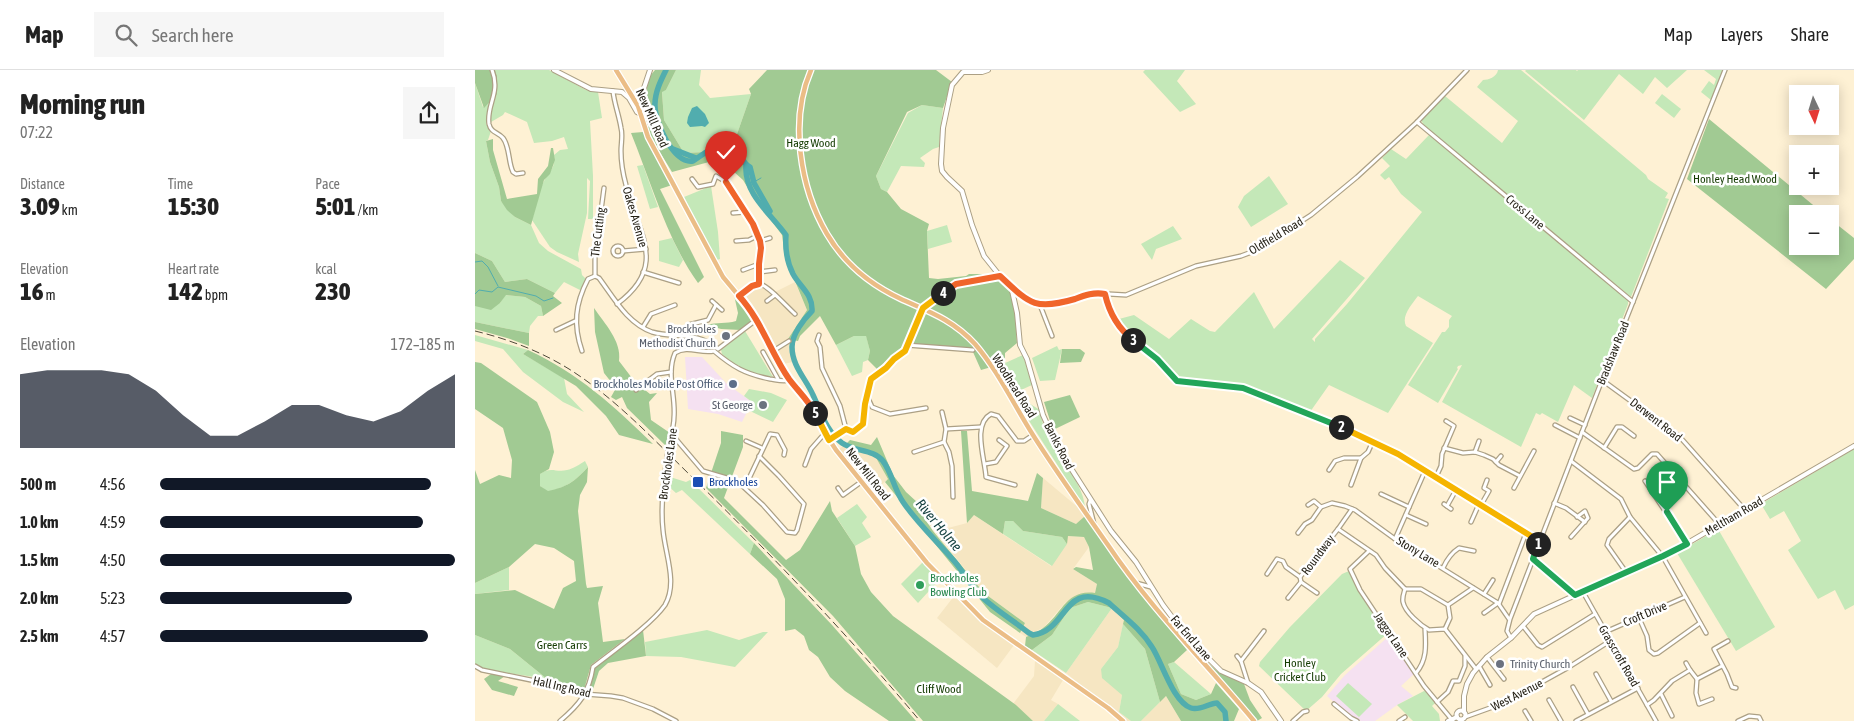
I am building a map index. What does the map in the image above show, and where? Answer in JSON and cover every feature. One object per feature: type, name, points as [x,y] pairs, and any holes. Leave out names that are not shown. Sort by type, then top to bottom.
[{"type":"main road","name":"New Mill Road","points":[[616,70],[641,114],[648,137],[723,277],[756,320],[790,380],[808,401],[825,433],[861,482],[927,563],[983,620],[1123,721]]},
{"type":"main road","name":"Woodhead Road","points":[[811,70],[802,98],[801,153],[805,182],[815,210],[834,245],[856,270],[875,284],[961,329],[991,367],[1033,435],[1093,525],[1135,583],[1254,721]]},
{"type":"street","points":[[492,70],[496,85],[489,116],[490,127],[503,138],[513,172],[516,174],[523,173]]},
{"type":"street","points":[[554,70],[594,89],[622,92],[629,98],[637,112],[641,114],[643,110],[644,88],[651,70]]},
{"type":"street","points":[[988,70],[986,72],[963,72],[954,81],[943,128],[941,164],[944,174],[962,191],[984,256],[1000,276],[1025,299],[1040,305],[1052,336]]},
{"type":"street","name":"Oldfield Road","points":[[1040,305],[1063,302],[1092,293],[1126,295],[1196,266],[1241,256],[1261,247],[1318,210],[1357,177],[1417,122],[1467,70]]},
{"type":"street","name":"Bradshaw Road","points":[[1511,638],[1507,631],[1510,619],[1539,541],[1725,70]]},
{"type":"street","name":"Oakes Avenue","points":[[613,91],[622,129],[621,153],[625,184],[643,233],[646,249],[643,272],[638,284],[628,296],[617,304]]},
{"type":"street","name":"Cross Lane","points":[[1417,122],[1633,302]]},
{"type":"street","points":[[692,179],[698,187],[713,184],[716,176],[726,182],[760,241],[759,284]]},
{"type":"street","name":"The Cutting","points":[[595,276],[595,256],[604,188]]},
{"type":"street","points":[[733,213],[745,212]]},
{"type":"street","points":[[735,241],[749,240],[757,236]]},
{"type":"street","points":[[760,241],[770,238]]},
{"type":"street","points":[[623,250],[646,249]]},
{"type":"street","points":[[743,270],[759,264]]},
{"type":"street","points":[[759,272],[775,270]]},
{"type":"street","points":[[643,272],[679,283]]},
{"type":"street","points":[[582,351],[576,334],[575,320],[587,278],[595,276],[599,278],[617,304],[635,322],[643,327],[660,333],[699,338],[718,349]]},
{"type":"street","points":[[846,429],[853,432],[863,424],[871,379],[905,351],[923,308],[956,284],[1000,276]]},
{"type":"street","points":[[739,296],[752,286],[759,284],[769,287],[795,314]]},
{"type":"street","name":"Banks Road","points":[[1011,286],[1017,313],[1020,345],[1027,359],[1043,415],[1058,448],[1090,501],[1116,538]]},
{"type":"street","points":[[1105,294],[1108,308],[1123,331],[1157,359],[1177,381],[1243,388],[1373,441],[1436,477],[1539,541]]},
{"type":"street","points":[[767,300],[775,295]]},
{"type":"street","points":[[711,301],[722,310]]},
{"type":"street","points":[[643,327],[651,314],[675,305]]},
{"type":"street","points":[[685,335],[687,325],[709,320],[716,305]]},
{"type":"street","points":[[556,330],[575,320]]},
{"type":"street","points":[[636,390],[657,374],[671,372],[674,355],[677,352],[688,349],[714,351],[756,320]]},
{"type":"street","points":[[819,335],[815,341],[820,348],[822,368],[841,406],[846,429]]},
{"type":"street","points":[[773,351],[789,341]]},
{"type":"street","points":[[784,344],[787,349]]},
{"type":"street","points":[[907,344],[973,350]]},
{"type":"street","points":[[714,351],[743,372],[778,380],[790,380]]},
{"type":"street","points":[[763,352],[778,380]]},
{"type":"street","name":"Brockholes Lane","points":[[585,694],[591,682],[593,668],[652,620],[669,596],[670,565],[663,530],[661,496],[675,410],[671,372]]},
{"type":"street","name":"Derwent Road","points":[[1602,380],[1679,436],[1745,511]]},
{"type":"street","points":[[867,395],[873,407],[890,414],[926,408]]},
{"type":"street","points":[[942,412],[946,429],[945,442],[952,466],[953,497]]},
{"type":"street","points":[[1015,485],[987,476],[982,456],[981,427],[986,416],[991,414],[999,416],[1017,441],[1025,441],[1033,435]]},
{"type":"street","points":[[1570,418],[1585,425]]},
{"type":"street","points":[[1436,477],[1441,466],[1441,454],[1454,426],[1445,422]]},
{"type":"street","points":[[1555,425],[1580,438]]},
{"type":"street","points":[[946,429],[981,427]]},
{"type":"street","points":[[1604,448],[1617,427],[1622,427],[1634,436]]},
{"type":"street","points":[[831,439],[846,429]]},
{"type":"street","points":[[1582,432],[1634,468],[1638,468],[1652,454],[1657,454],[1720,525]]},
{"type":"street","points":[[745,487],[770,434],[774,433],[777,435],[784,447],[784,454]]},
{"type":"street","points":[[805,465],[811,449],[825,433]]},
{"type":"street","points":[[671,436],[675,438],[703,471],[737,481],[745,487],[787,532],[795,533],[804,504],[759,456]]},
{"type":"street","points":[[985,464],[996,462],[1007,446],[999,440]]},
{"type":"street","points":[[745,441],[763,448]]},
{"type":"street","points":[[1351,485],[1361,458],[1368,452],[1373,441]]},
{"type":"street","points":[[1475,452],[1479,441]]},
{"type":"street","points":[[914,452],[945,442]]},
{"type":"street","name":"Meltham Road","points":[[1463,702],[1467,684],[1476,666],[1511,638],[1534,614],[1687,544],[1854,446]]},
{"type":"street","points":[[1444,448],[1463,453],[1475,452],[1493,459],[1520,476]]},
{"type":"street","points":[[1514,488],[1534,451]]},
{"type":"street","points":[[1496,462],[1501,456]]},
{"type":"street","points":[[1329,470],[1335,462],[1344,458],[1361,458]]},
{"type":"street","points":[[1571,460],[1621,499],[1630,517],[1663,556],[1706,633]]},
{"type":"street","points":[[1395,539],[1425,471]]},
{"type":"street","points":[[1471,522],[1489,491],[1484,488],[1487,480]]},
{"type":"street","points":[[1645,481],[1687,544]]},
{"type":"street","points":[[838,488],[843,495],[861,482]]},
{"type":"street","points":[[1447,506],[1456,490]]},
{"type":"street","points":[[1381,494],[1409,507]]},
{"type":"street","points":[[1308,505],[1310,500],[1321,507]]},
{"type":"street","points":[[1090,501],[1093,525]]},
{"type":"street","points":[[1297,533],[1299,527],[1312,520],[1321,507],[1326,504],[1338,504],[1352,509]]},
{"type":"street","points":[[1554,504],[1566,508],[1585,522]]},
{"type":"street","name":"Roundway","points":[[1288,598],[1352,509]]},
{"type":"street","name":"Stony Lane","points":[[1352,509],[1395,539],[1499,604],[1510,619]]},
{"type":"street","points":[[1571,537],[1589,518],[1585,511],[1577,517]]},
{"type":"street","points":[[1406,515],[1426,524]]},
{"type":"street","points":[[1626,572],[1607,545],[1609,539],[1630,517]]},
{"type":"street","name":"Roundway","points":[[1338,529],[1380,559],[1385,568],[1405,589]]},
{"type":"street","points":[[1485,613],[1499,604],[1527,533]]},
{"type":"street","name":"Far End Lane","points":[[1116,538],[1136,562],[1151,587],[1187,637],[1216,667],[1248,684],[1265,697],[1281,721]]},
{"type":"street","points":[[1443,568],[1449,556],[1457,549],[1474,551]]},
{"type":"street","name":"Jaggar Lane","points":[[1369,551],[1350,569],[1360,590],[1424,686],[1451,720]]},
{"type":"street","points":[[1533,559],[1575,595]]},
{"type":"street","points":[[1267,574],[1277,560],[1283,561],[1286,568],[1301,579]]},
{"type":"street","name":"Roundway","points":[[1301,579],[1317,593]]},
{"type":"street","points":[[1484,594],[1493,580]]},
{"type":"street","points":[[1135,583],[1151,587]]},
{"type":"street","points":[[1448,605],[1473,588]]},
{"type":"street","points":[[1445,629],[1435,631],[1425,628],[1404,604],[1403,595],[1405,589],[1421,589],[1448,605]]},
{"type":"street","name":"Grasscroft Road","points":[[1583,592],[1655,721]]},
{"type":"street","name":"Croft Drive","points":[[1605,632],[1685,597]]},
{"type":"street","points":[[1445,629],[1450,618],[1448,605]]},
{"type":"street","points":[[1523,626],[1538,646],[1542,646],[1595,614]]},
{"type":"street","points":[[1639,618],[1647,636],[1649,650],[1654,654],[1659,653],[1700,623]]},
{"type":"street","points":[[1416,673],[1423,662],[1427,648],[1425,628]]},
{"type":"street","points":[[1445,629],[1490,685]]},
{"type":"street","points":[[1241,661],[1264,631]]},
{"type":"street","name":"West Avenue","points":[[1465,716],[1504,703],[1569,667],[1610,641]]},
{"type":"street","points":[[1728,641],[1714,649],[1731,687],[1736,688]]},
{"type":"street","points":[[1437,702],[1448,692],[1453,681],[1459,681],[1465,666],[1465,655]]},
{"type":"street","points":[[1237,656],[1241,661],[1248,684]]},
{"type":"street","points":[[1487,657],[1504,679]]},
{"type":"street","points":[[1686,663],[1697,679],[1697,705],[1712,699]]},
{"type":"street","name":"Hall Ing Road","points":[[475,666],[482,670],[555,685],[585,694],[623,698],[653,709],[676,721]]},
{"type":"street","points":[[1465,666],[1476,666]]},
{"type":"street","points":[[1697,679],[1722,666]]},
{"type":"street","points":[[1647,705],[1661,694],[1672,681],[1690,670]]},
{"type":"street","points":[[1485,677],[1490,674]]},
{"type":"street","points":[[1596,674],[1611,701]]},
{"type":"street","points":[[1573,687],[1588,714]]},
{"type":"street","points":[[1576,721],[1637,688]]},
{"type":"street","points":[[559,721],[581,701],[585,694]]},
{"type":"street","points":[[1661,694],[1672,716]]},
{"type":"street","points":[[1549,700],[1561,721]]},
{"type":"street","points":[[1463,702],[1465,716]]},
{"type":"street","points":[[1459,717],[1463,702]]},
{"type":"street","points":[[1334,704],[1357,721]]},
{"type":"street","points":[[1293,721],[1307,711]]},
{"type":"street","points":[[1525,711],[1531,721]]},
{"type":"street","points":[[1301,714],[1304,718]]},
{"type":"street","points":[[1451,720],[1465,716]]},
{"type":"street","points":[[1459,717],[1465,716]]},
{"type":"street","points":[[1738,721],[1754,716],[1759,717],[1761,721]]},
{"type":"street","points":[[1399,721],[1405,717]]},
{"type":"shaded area","points":[[795,282],[807,310],[788,339],[793,362],[783,364],[746,298],[746,293],[756,287],[762,287],[771,294]]},
{"type":"shaded area","points":[[685,357],[702,357],[727,384],[752,402],[742,422],[718,414],[688,409]]},
{"type":"shaded area","points":[[846,444],[875,456],[888,479],[872,493],[839,449]]},
{"type":"shaded area","points":[[1043,478],[1080,509],[1085,516],[1079,522],[1076,524],[1041,508]]},
{"type":"shaded area","points":[[974,515],[1051,566],[1068,536],[1084,537],[1089,547],[1073,569],[1097,584],[1095,593],[1065,603],[1044,627],[1026,637],[1020,633],[1025,623],[984,593],[925,519],[940,523],[948,528],[967,523]]},
{"type":"shaded area","points":[[955,595],[985,625],[1014,645],[997,668],[937,618]]},
{"type":"shaded area","points":[[1112,608],[1124,620],[1118,647],[1101,669],[1122,695],[1119,712],[1131,721],[1125,721],[1066,673]]},
{"type":"shaded area","points":[[1389,636],[1414,674],[1401,686],[1413,696],[1375,721],[1361,721],[1352,718],[1327,696],[1345,675]]},
{"type":"shaded area","points":[[1035,661],[1063,680],[1051,700],[1058,704],[1044,721],[1033,721],[1013,704],[1034,676]]},
{"type":"shaded area","points":[[1166,696],[1181,721],[1141,721]]},
{"type":"green space","points":[[475,70],[495,70],[497,76],[497,94],[484,108],[475,83]]},
{"type":"green space","points":[[495,70],[549,70],[586,90],[598,92],[602,118],[590,121],[593,219],[588,219],[590,181],[587,178],[587,213],[578,254],[579,262],[550,247],[532,220],[542,185],[553,166],[554,155],[560,150],[568,149],[564,137],[552,141],[534,143],[527,122],[505,112],[491,122],[491,101],[497,76]]},
{"type":"green space","name":"Hagg Wood","points":[[655,70],[676,70],[666,90],[662,92],[664,120],[684,153],[706,152],[718,160],[736,137],[751,94],[749,89],[767,70],[936,70],[952,82],[943,108],[922,105],[907,112],[876,176],[881,189],[887,192],[901,209],[929,224],[927,231],[929,278],[938,279],[969,274],[995,274],[1008,288],[1015,308],[1017,343],[1005,353],[1005,363],[981,370],[973,352],[902,347],[877,369],[868,360],[870,351],[866,336],[854,336],[836,345],[820,316],[800,336],[798,341],[788,339],[807,310],[785,257],[782,235],[743,180],[724,163],[719,173],[709,162],[672,172],[650,136],[645,120],[645,93],[650,76]]},
{"type":"green space","points":[[676,70],[701,70],[699,85],[710,98],[751,94],[736,137],[718,160],[706,152],[684,153],[664,120],[662,91],[666,90]]},
{"type":"green space","points":[[1145,70],[1185,70],[1177,81],[1196,104],[1180,112],[1143,72]]},
{"type":"green space","points":[[1498,70],[1521,70],[1646,175],[1648,179],[1668,193],[1665,198],[1669,199],[1631,297],[1425,127],[1421,120],[1445,96],[1502,143],[1518,121],[1477,87],[1483,80],[1494,76]]},
{"type":"green space","points":[[1526,70],[1687,70],[1667,88],[1655,77],[1643,94],[1619,74],[1584,120]]},
{"type":"green space","points":[[1704,70],[1723,70],[1711,100],[1701,92],[1709,81],[1714,85],[1716,79]]},
{"type":"green space","points":[[475,83],[483,107],[489,102],[486,124],[491,131],[486,141],[501,201],[515,217],[531,225],[539,243],[548,251],[581,269],[582,275],[586,279],[582,291],[564,282],[555,293],[527,279],[505,282],[492,261],[475,253]]},
{"type":"green space","points":[[1662,94],[1681,109],[1674,118],[1655,103]]},
{"type":"green space","points":[[922,105],[943,108],[939,147],[920,158],[925,163],[924,167],[901,166],[887,192],[881,189],[876,176],[908,113]]},
{"type":"green space","name":"Honley Head Wood","points":[[1709,119],[1789,185],[1789,195],[1801,195],[1813,205],[1789,205],[1789,255],[1839,255],[1839,226],[1854,238],[1854,259],[1826,289],[1687,179]]},
{"type":"green space","points":[[643,132],[672,185],[660,189],[704,277],[698,283],[668,230],[631,133]]},
{"type":"green space","points":[[1429,135],[1628,300],[1592,398],[1574,385],[1558,422],[1542,413],[1540,415],[1536,413],[1521,447],[1442,402],[1462,365],[1458,366],[1438,403],[1408,385],[1442,332],[1445,332],[1449,327],[1449,320],[1452,316],[1418,296],[1406,314],[1406,326],[1433,343],[1388,413],[1329,385],[1310,412],[1244,385],[1195,382],[1177,378],[1156,354],[1125,329],[1119,319],[1134,315],[1169,339],[1191,319],[1210,331],[1215,332],[1254,292],[1274,329],[1340,260],[1365,278],[1312,339],[1315,342],[1315,339],[1347,304],[1422,212],[1401,194],[1389,177],[1385,180],[1380,175],[1390,166],[1382,158],[1391,149],[1406,159]]},
{"type":"green space","points":[[493,139],[493,150],[507,199],[537,194],[538,179],[548,166],[551,148],[553,148],[555,160],[550,174],[544,180],[531,225],[515,217],[501,201],[486,141]]},
{"type":"green space","points":[[643,165],[658,207],[650,209],[637,166]]},
{"type":"green space","points":[[1269,176],[1288,204],[1251,227],[1238,207],[1244,196]]},
{"type":"green space","points":[[711,186],[718,232],[720,259],[717,260],[700,231],[684,197]]},
{"type":"green space","points":[[947,225],[952,242],[928,249],[927,231]]},
{"type":"green space","points":[[1173,226],[1182,239],[1156,249],[1152,260],[1141,244]]},
{"type":"green space","points":[[672,238],[683,260],[679,267],[659,261],[659,241]]},
{"type":"green space","points":[[475,253],[492,261],[505,282],[527,279],[555,293],[553,296],[562,303],[543,316],[541,306],[525,297],[506,295],[491,310],[475,306]]},
{"type":"green space","points":[[505,295],[525,297],[541,306],[543,316],[538,316],[530,326],[529,333],[475,322],[475,306],[500,303]]},
{"type":"green space","points":[[734,295],[739,298],[752,316],[750,322],[741,330],[721,329],[707,325],[736,321],[738,313]]},
{"type":"green space","points":[[594,308],[615,339],[618,346],[619,361],[635,382],[650,394],[657,393],[649,402],[651,420],[670,433],[666,446],[627,408],[622,397],[616,400],[611,397],[616,388],[604,373],[595,332]]},
{"type":"green space","points":[[475,322],[529,333],[529,346],[475,329]]},
{"type":"green space","points":[[745,331],[773,377],[754,374],[739,368],[739,365],[736,366],[722,354],[721,350]]},
{"type":"green space","points":[[475,335],[528,350],[523,354],[564,378],[567,394],[584,412],[563,402],[523,372],[503,349],[475,341]]},
{"type":"green space","points":[[866,335],[870,351],[868,360],[863,362],[862,372],[852,376],[836,345],[854,336]]},
{"type":"green space","points":[[1057,346],[1059,350],[1062,349],[1055,380],[1040,381],[1032,358]]},
{"type":"green space","points":[[1062,349],[1080,349],[1085,353],[1081,362],[1060,363]]},
{"type":"green space","points":[[528,350],[563,369],[595,391],[653,444],[619,435],[606,416],[576,386],[523,354]]},
{"type":"green space","points":[[1023,355],[1032,385],[1012,394],[996,367]]},
{"type":"green space","name":"Green Carrs","points":[[475,362],[481,363],[537,402],[550,432],[554,452],[549,469],[540,474],[540,486],[548,491],[560,488],[574,480],[588,467],[587,482],[580,495],[578,511],[586,584],[587,588],[603,586],[598,603],[603,642],[625,639],[591,665],[584,690],[547,679],[510,649],[475,635],[475,594],[515,590],[554,609],[563,588],[576,581],[574,561],[554,548],[535,544],[509,567],[475,583],[475,470],[480,484],[499,475],[511,478],[512,460],[503,428],[475,409]]},
{"type":"green space","points":[[749,389],[771,393],[787,400],[773,422],[748,410],[752,402],[744,396]]},
{"type":"green space","points":[[1070,395],[1080,417],[1053,430],[1044,402]]},
{"type":"green space","points":[[1015,399],[1027,402],[1040,410],[1048,435],[1078,485],[1085,508]]},
{"type":"green space","name":"Cliff Wood","points":[[721,431],[743,435],[743,447],[724,498],[786,560],[800,550],[830,501],[832,511],[855,546],[861,574],[871,592],[893,616],[1016,705],[1033,721],[923,721],[833,616],[706,488],[721,443]]},
{"type":"green space","points":[[961,431],[967,431],[972,491],[1028,501],[1037,473],[1043,478],[1041,508],[1076,524],[1085,516],[1143,597],[1187,650],[1174,662],[1168,664],[1181,694],[1196,700],[1211,694],[1216,683],[1239,709],[1234,721],[1181,721],[1166,696],[1160,702],[1145,649],[1123,624],[1124,620],[1112,608],[1088,602],[1070,608],[1052,635],[1032,650],[1025,646],[1026,637],[1043,628],[1071,599],[1085,593],[1095,593],[1097,584],[1073,569],[1076,567],[1093,570],[1089,547],[1084,537],[1068,536],[1067,544],[1062,537],[1023,531],[1013,521],[1005,521],[1003,534],[974,515],[967,523]]},
{"type":"green space","points":[[877,437],[893,475],[906,492],[940,523],[925,519],[933,531],[984,593],[1025,623],[1020,633],[990,612],[885,482],[888,479],[875,456],[846,444],[850,440],[871,445]]},
{"type":"green space","points":[[1854,449],[1854,605],[1845,610],[1835,590],[1818,599],[1788,550],[1801,541],[1784,511],[1770,519],[1761,504]]},
{"type":"green space","points":[[585,461],[588,467],[565,486],[548,492],[540,486],[540,474],[550,470],[563,471]]},
{"type":"green space","points":[[667,476],[686,482],[690,480],[754,543],[750,554],[682,490],[676,493],[666,484]]},
{"type":"green space","points":[[857,504],[867,517],[862,523],[871,537],[855,546],[837,518]]},
{"type":"green space","points":[[1005,521],[1013,521],[1023,531],[1062,537],[1067,544],[1052,566],[1003,534]]},
{"type":"green space","points":[[1718,529],[1775,627],[1736,651],[1677,553]]},
{"type":"green space","points":[[754,543],[832,625],[916,721],[889,721],[845,691],[830,677],[818,657],[809,650],[804,636],[795,629],[785,631],[785,599],[777,579],[750,554]]},
{"type":"green space","points":[[923,562],[940,579],[918,603],[901,584]]},
{"type":"green space","points":[[509,567],[509,590],[475,594],[475,583]]},
{"type":"green space","name":"Honley Cricket Club","points":[[1349,571],[1358,590],[1388,633],[1341,674],[1322,697],[1306,711],[1259,666],[1260,662],[1290,627],[1342,574]]},
{"type":"green space","points":[[1088,602],[1112,608],[1066,673],[1032,650],[1052,635],[1070,608]]},
{"type":"green space","points":[[1123,624],[1145,649],[1160,702],[1141,721],[1131,721],[1119,712],[1122,695],[1102,678],[1101,669],[1118,647]]},
{"type":"green space","points":[[643,630],[646,656],[608,663],[599,671],[592,692],[588,693],[594,668]]},
{"type":"green space","points":[[707,630],[739,640],[768,632],[735,667],[681,657],[646,656],[645,642]]},
{"type":"green space","points":[[475,635],[510,649],[547,679],[482,669],[475,664]]},
{"type":"green space","points":[[1206,661],[1217,671],[1244,684],[1250,700],[1262,718],[1257,721],[1208,667]]},
{"type":"green space","points":[[1174,662],[1211,694],[1196,700],[1181,694],[1168,664]]},
{"type":"green space","points":[[491,674],[505,676],[498,681],[518,687],[514,696],[492,690],[484,679]]},
{"type":"green space","points":[[1348,683],[1372,704],[1359,717],[1336,696]]},
{"type":"green space","points":[[1424,691],[1427,692],[1435,703],[1432,706],[1439,714],[1440,721],[1413,721],[1397,705]]},
{"type":"green space","points":[[1058,704],[1080,721],[1044,721]]},
{"type":"water","points":[[697,106],[705,114],[709,123],[705,127],[690,127],[687,123],[692,108]]},
{"type":"waterway","name":"River Holme","points":[[666,70],[660,82],[655,104],[661,130],[672,149],[678,156],[693,161],[715,146],[730,145]]},
{"type":"waterway","name":"River Holme","points":[[734,148],[745,164],[750,167],[754,183],[770,211]]},
{"type":"waterway","name":"River Holme","points":[[673,149],[696,158]]},
{"type":"waterway","name":"River Holme","points":[[746,166],[749,186],[754,195],[786,235],[787,255],[791,269],[812,305],[812,311],[796,332],[792,347],[794,360],[825,421],[836,438],[847,446],[874,454],[883,461],[900,497],[909,510],[955,562],[979,594],[1000,612],[1033,635],[1053,625],[1067,608],[1083,597],[1094,597],[1109,603],[1143,634],[1156,654],[1173,690],[1179,698],[1194,709],[1217,703],[1225,712],[1226,721]]},
{"type":"waterway","points":[[754,182],[761,178]]},
{"type":"waterway","points":[[475,262],[482,261],[488,267],[498,286]]},
{"type":"waterway","points":[[475,294],[479,290],[492,292],[498,287],[536,296],[544,301],[553,298]]},
{"type":"railway","points":[[475,331],[535,351],[569,369],[586,380],[633,419],[780,565],[865,657],[920,721]]},
{"type":"place","name":"Brockholes Methodist Church","points":[[726,336]]},
{"type":"place","name":"Brockholes Mobile Post Office","points":[[733,384]]},
{"type":"place","name":"St George","points":[[763,405]]},
{"type":"place","name":"Brockholes","points":[[698,482]]},
{"type":"place","name":"Brockholes Bowling Club","points":[[920,585]]},
{"type":"place","name":"Trinity Church","points":[[1500,664]]},
{"type":"route","points":[[726,182],[753,224],[761,248],[759,284],[752,286],[739,296],[756,320],[790,380],[808,401],[829,440],[846,429],[853,432],[863,424],[865,404],[871,379],[905,351],[923,308],[956,284],[1000,276],[1025,299],[1040,305],[1063,302],[1092,293],[1105,294],[1108,308],[1123,331],[1157,359],[1174,380],[1194,384],[1243,388],[1355,433],[1398,454],[1539,541],[1533,559],[1575,595],[1687,544],[1667,512]]}]
